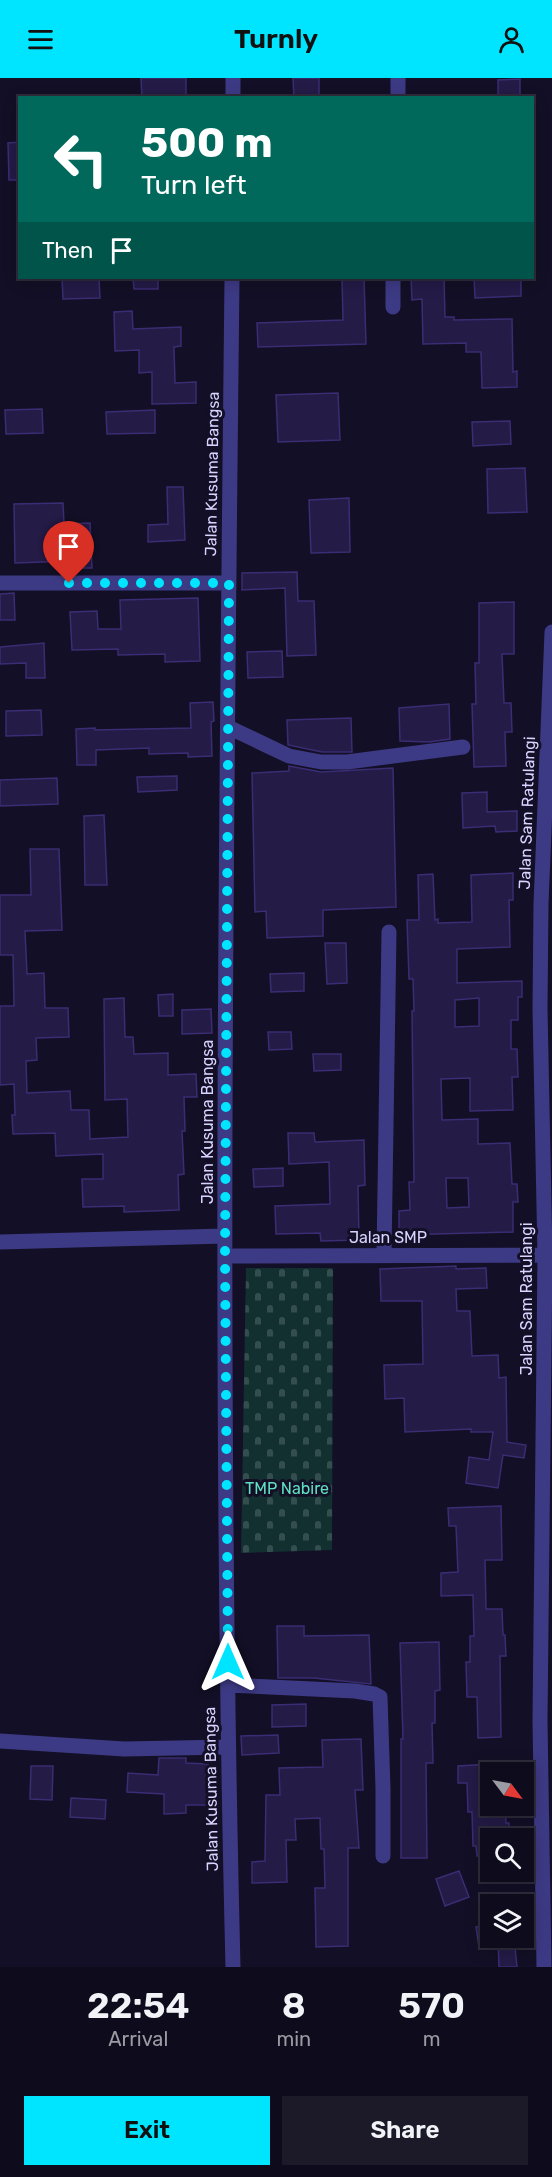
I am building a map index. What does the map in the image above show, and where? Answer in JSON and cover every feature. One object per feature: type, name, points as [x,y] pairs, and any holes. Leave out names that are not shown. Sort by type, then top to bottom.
[{"type":"street","points":[[233,78],[233,96]]},
{"type":"street","points":[[398,78],[398,96]]},
{"type":"street","name":"Jalan Kusuma Bangsa","points":[[232,279],[225,1256],[228,1747],[233,1967]]},
{"type":"street","points":[[393,279],[393,307]]},
{"type":"street","points":[[0,583],[229,583]]},
{"type":"street","name":"Jalan Sam Ratulangi","points":[[544,1967],[540,1720],[547,1596],[549,1255],[540,1008],[547,904],[552,632]]},
{"type":"street","points":[[228,727],[289,756],[321,762],[347,762],[463,747]]},
{"type":"street","points":[[384,1255],[390,932]]},
{"type":"street","points":[[0,1242],[225,1236]]},
{"type":"street","name":"Jalan SMP","points":[[225,1256],[549,1255]]},
{"type":"street","points":[[228,1685],[355,1691],[380,1697],[383,1856]]},
{"type":"street","points":[[0,1741],[124,1749],[228,1747]]},
{"type":"green space","name":"TMP Nabire","points":[[246,1268],[333,1268],[332,1550],[241,1553]]},
{"type":"building","points":[[141,78],[186,78],[186,96],[142,96]]},
{"type":"building","points":[[293,78],[319,78],[319,96],[294,96]]},
{"type":"building","points":[[520,79],[520,96],[498,96],[498,80]]},
{"type":"building","points":[[18,142],[18,180],[9,180],[8,143]]},
{"type":"building","points":[[62,279],[99,279],[100,298],[63,299]]},
{"type":"building","points":[[133,279],[158,279],[158,289],[134,289]]},
{"type":"building","points":[[342,279],[364,279],[366,344],[258,347],[257,323],[343,320]]},
{"type":"building","points":[[411,279],[444,279],[445,317],[454,317],[454,320],[512,319],[513,372],[517,371],[517,387],[482,388],[481,352],[466,352],[466,343],[423,344],[422,299],[412,300]]},
{"type":"building","points":[[474,279],[521,279],[521,296],[475,298]]},
{"type":"building","points":[[132,311],[133,329],[181,327],[181,346],[174,347],[175,383],[196,382],[196,403],[152,404],[152,372],[139,373],[139,350],[115,351],[114,312]]},
{"type":"building","points":[[338,393],[340,440],[278,442],[276,395]]},
{"type":"building","points":[[42,409],[43,433],[6,434],[5,410]]},
{"type":"building","points":[[155,410],[155,433],[107,434],[106,412]]},
{"type":"building","points":[[510,421],[511,444],[473,446],[472,422]]},
{"type":"building","points":[[525,468],[527,512],[488,513],[487,469]]},
{"type":"building","points":[[167,487],[183,487],[185,540],[148,542],[148,525],[168,524]]},
{"type":"building","points":[[349,498],[350,552],[311,553],[309,500]]},
{"type":"building","points":[[63,503],[64,524],[90,523],[92,568],[71,568],[71,561],[15,563],[14,504]]},
{"type":"building","points":[[297,572],[298,601],[314,601],[316,655],[287,656],[285,588],[242,590],[242,573]]},
{"type":"building","points":[[14,593],[15,620],[0,620],[0,594]]},
{"type":"building","points":[[198,598],[200,661],[165,662],[165,654],[118,655],[118,649],[72,650],[70,612],[97,611],[98,629],[121,629],[120,600]]},
{"type":"building","points":[[514,602],[514,654],[502,654],[504,703],[511,703],[512,732],[505,732],[506,766],[474,767],[472,704],[476,704],[475,663],[479,663],[479,603]]},
{"type":"building","points":[[44,643],[45,678],[26,678],[26,663],[0,664],[0,647]]},
{"type":"building","points":[[282,651],[283,677],[248,678],[247,652]]},
{"type":"building","points":[[213,702],[212,756],[188,757],[188,753],[149,754],[149,748],[96,750],[96,765],[77,765],[76,729],[191,728],[190,703]]},
{"type":"building","points":[[449,704],[450,739],[429,742],[400,741],[399,708]]},
{"type":"building","points":[[41,710],[42,735],[6,736],[6,711]]},
{"type":"building","points":[[351,718],[352,752],[322,752],[288,745],[287,720]]},
{"type":"building","points":[[289,766],[321,772],[393,768],[396,907],[323,910],[323,936],[267,938],[266,911],[255,912],[252,773],[289,771]]},
{"type":"building","points":[[177,776],[177,790],[138,792],[137,777]]},
{"type":"building","points":[[57,778],[58,804],[0,806],[0,780]]},
{"type":"building","points":[[487,792],[487,812],[517,811],[517,831],[496,832],[495,826],[463,828],[462,793]]},
{"type":"building","points":[[104,815],[107,885],[85,885],[84,816]]},
{"type":"building","points":[[30,849],[59,849],[62,930],[25,931],[27,974],[44,973],[45,1008],[68,1008],[69,1037],[36,1038],[37,1060],[26,1061],[27,1093],[70,1091],[71,1110],[89,1110],[90,1139],[128,1137],[127,1099],[105,1100],[104,999],[124,998],[125,1037],[133,1037],[134,1054],[168,1053],[168,1075],[196,1074],[197,1097],[184,1097],[185,1131],[182,1131],[184,1174],[178,1175],[179,1210],[124,1212],[124,1206],[83,1207],[82,1179],[103,1179],[103,1154],[56,1156],[55,1133],[13,1134],[14,1084],[0,1085],[0,1006],[14,1006],[13,955],[0,955],[0,895],[31,895]]},
{"type":"building","points":[[513,873],[513,900],[509,900],[510,947],[457,949],[457,983],[522,981],[522,997],[518,997],[518,1020],[511,1020],[511,1049],[517,1049],[518,1077],[512,1077],[513,1110],[470,1111],[470,1078],[441,1079],[442,1120],[478,1119],[478,1144],[510,1143],[512,1184],[517,1184],[518,1202],[513,1202],[513,1232],[399,1235],[399,1211],[410,1210],[409,1182],[414,1182],[412,1011],[414,1011],[413,979],[409,979],[407,920],[419,920],[418,875],[433,874],[435,920],[438,919],[438,923],[472,922],[471,875]],"holes":[[[479,998],[479,1026],[455,1027],[455,1000]],[[446,1178],[468,1178],[469,1207],[447,1208]]]},
{"type":"building","points":[[325,943],[346,943],[347,983],[327,984]]},
{"type":"building","points":[[304,973],[304,991],[271,992],[270,974]]},
{"type":"building","points":[[173,994],[173,1016],[159,1016],[158,995]]},
{"type":"building","points":[[211,1009],[212,1033],[182,1034],[182,1010]]},
{"type":"building","points":[[268,1032],[291,1032],[292,1049],[269,1050]]},
{"type":"building","points":[[313,1054],[341,1054],[341,1070],[314,1071]]},
{"type":"building","points":[[288,1133],[314,1133],[315,1142],[364,1140],[365,1185],[358,1186],[359,1240],[321,1241],[320,1233],[276,1234],[275,1206],[330,1204],[329,1162],[289,1164]]},
{"type":"building","points":[[283,1168],[283,1186],[254,1187],[253,1169]]},
{"type":"building","points":[[456,1266],[456,1269],[486,1268],[487,1288],[456,1289],[457,1311],[470,1311],[472,1356],[498,1355],[499,1378],[506,1377],[507,1442],[526,1445],[524,1458],[503,1455],[498,1488],[466,1483],[469,1457],[489,1460],[493,1432],[471,1432],[471,1429],[405,1432],[404,1398],[385,1399],[384,1365],[423,1364],[422,1301],[381,1301],[380,1269]]},
{"type":"building","points":[[501,1506],[502,1560],[485,1560],[486,1609],[502,1609],[503,1635],[505,1635],[506,1656],[500,1656],[501,1737],[478,1738],[477,1697],[467,1697],[466,1662],[470,1662],[470,1636],[474,1636],[473,1595],[441,1596],[441,1573],[458,1572],[456,1526],[449,1526],[448,1508]]},
{"type":"building","points":[[277,1626],[304,1626],[304,1636],[369,1635],[371,1684],[314,1678],[278,1678]]},
{"type":"building","points":[[439,1642],[440,1690],[435,1691],[435,1723],[432,1723],[433,1763],[426,1763],[427,1858],[401,1858],[401,1739],[403,1739],[400,1643]]},
{"type":"building","points":[[306,1704],[306,1726],[272,1727],[272,1705]]},
{"type":"building","points":[[278,1735],[279,1753],[242,1755],[241,1736]]},
{"type":"building","points":[[361,1739],[363,1790],[355,1790],[359,1848],[348,1848],[348,1946],[316,1947],[315,1888],[325,1888],[320,1818],[295,1819],[296,1840],[286,1840],[287,1882],[252,1883],[252,1862],[265,1861],[266,1795],[280,1795],[279,1768],[323,1767],[322,1740]]},
{"type":"building","points":[[159,1758],[186,1758],[186,1763],[208,1764],[207,1805],[186,1805],[186,1813],[164,1814],[164,1794],[127,1792],[128,1773],[158,1775]]},
{"type":"building","points":[[480,1765],[480,1816],[506,1816],[506,1823],[509,1823],[509,1828],[480,1828],[480,1856],[477,1856],[476,1846],[473,1846],[472,1812],[468,1812],[467,1783],[458,1783],[458,1766]]},
{"type":"building","points":[[31,1766],[53,1766],[52,1800],[30,1799]]},
{"type":"building","points":[[71,1798],[106,1800],[105,1819],[70,1817]]},
{"type":"building","points":[[459,1871],[469,1897],[445,1906],[436,1879]]},
{"type":"building","points":[[480,1926],[479,1947],[476,1927]]},
{"type":"building","points":[[498,1948],[515,1948],[517,1967],[499,1967]]},
{"type":"route","points":[[69,583],[229,583],[225,1085],[228,1662]]}]
